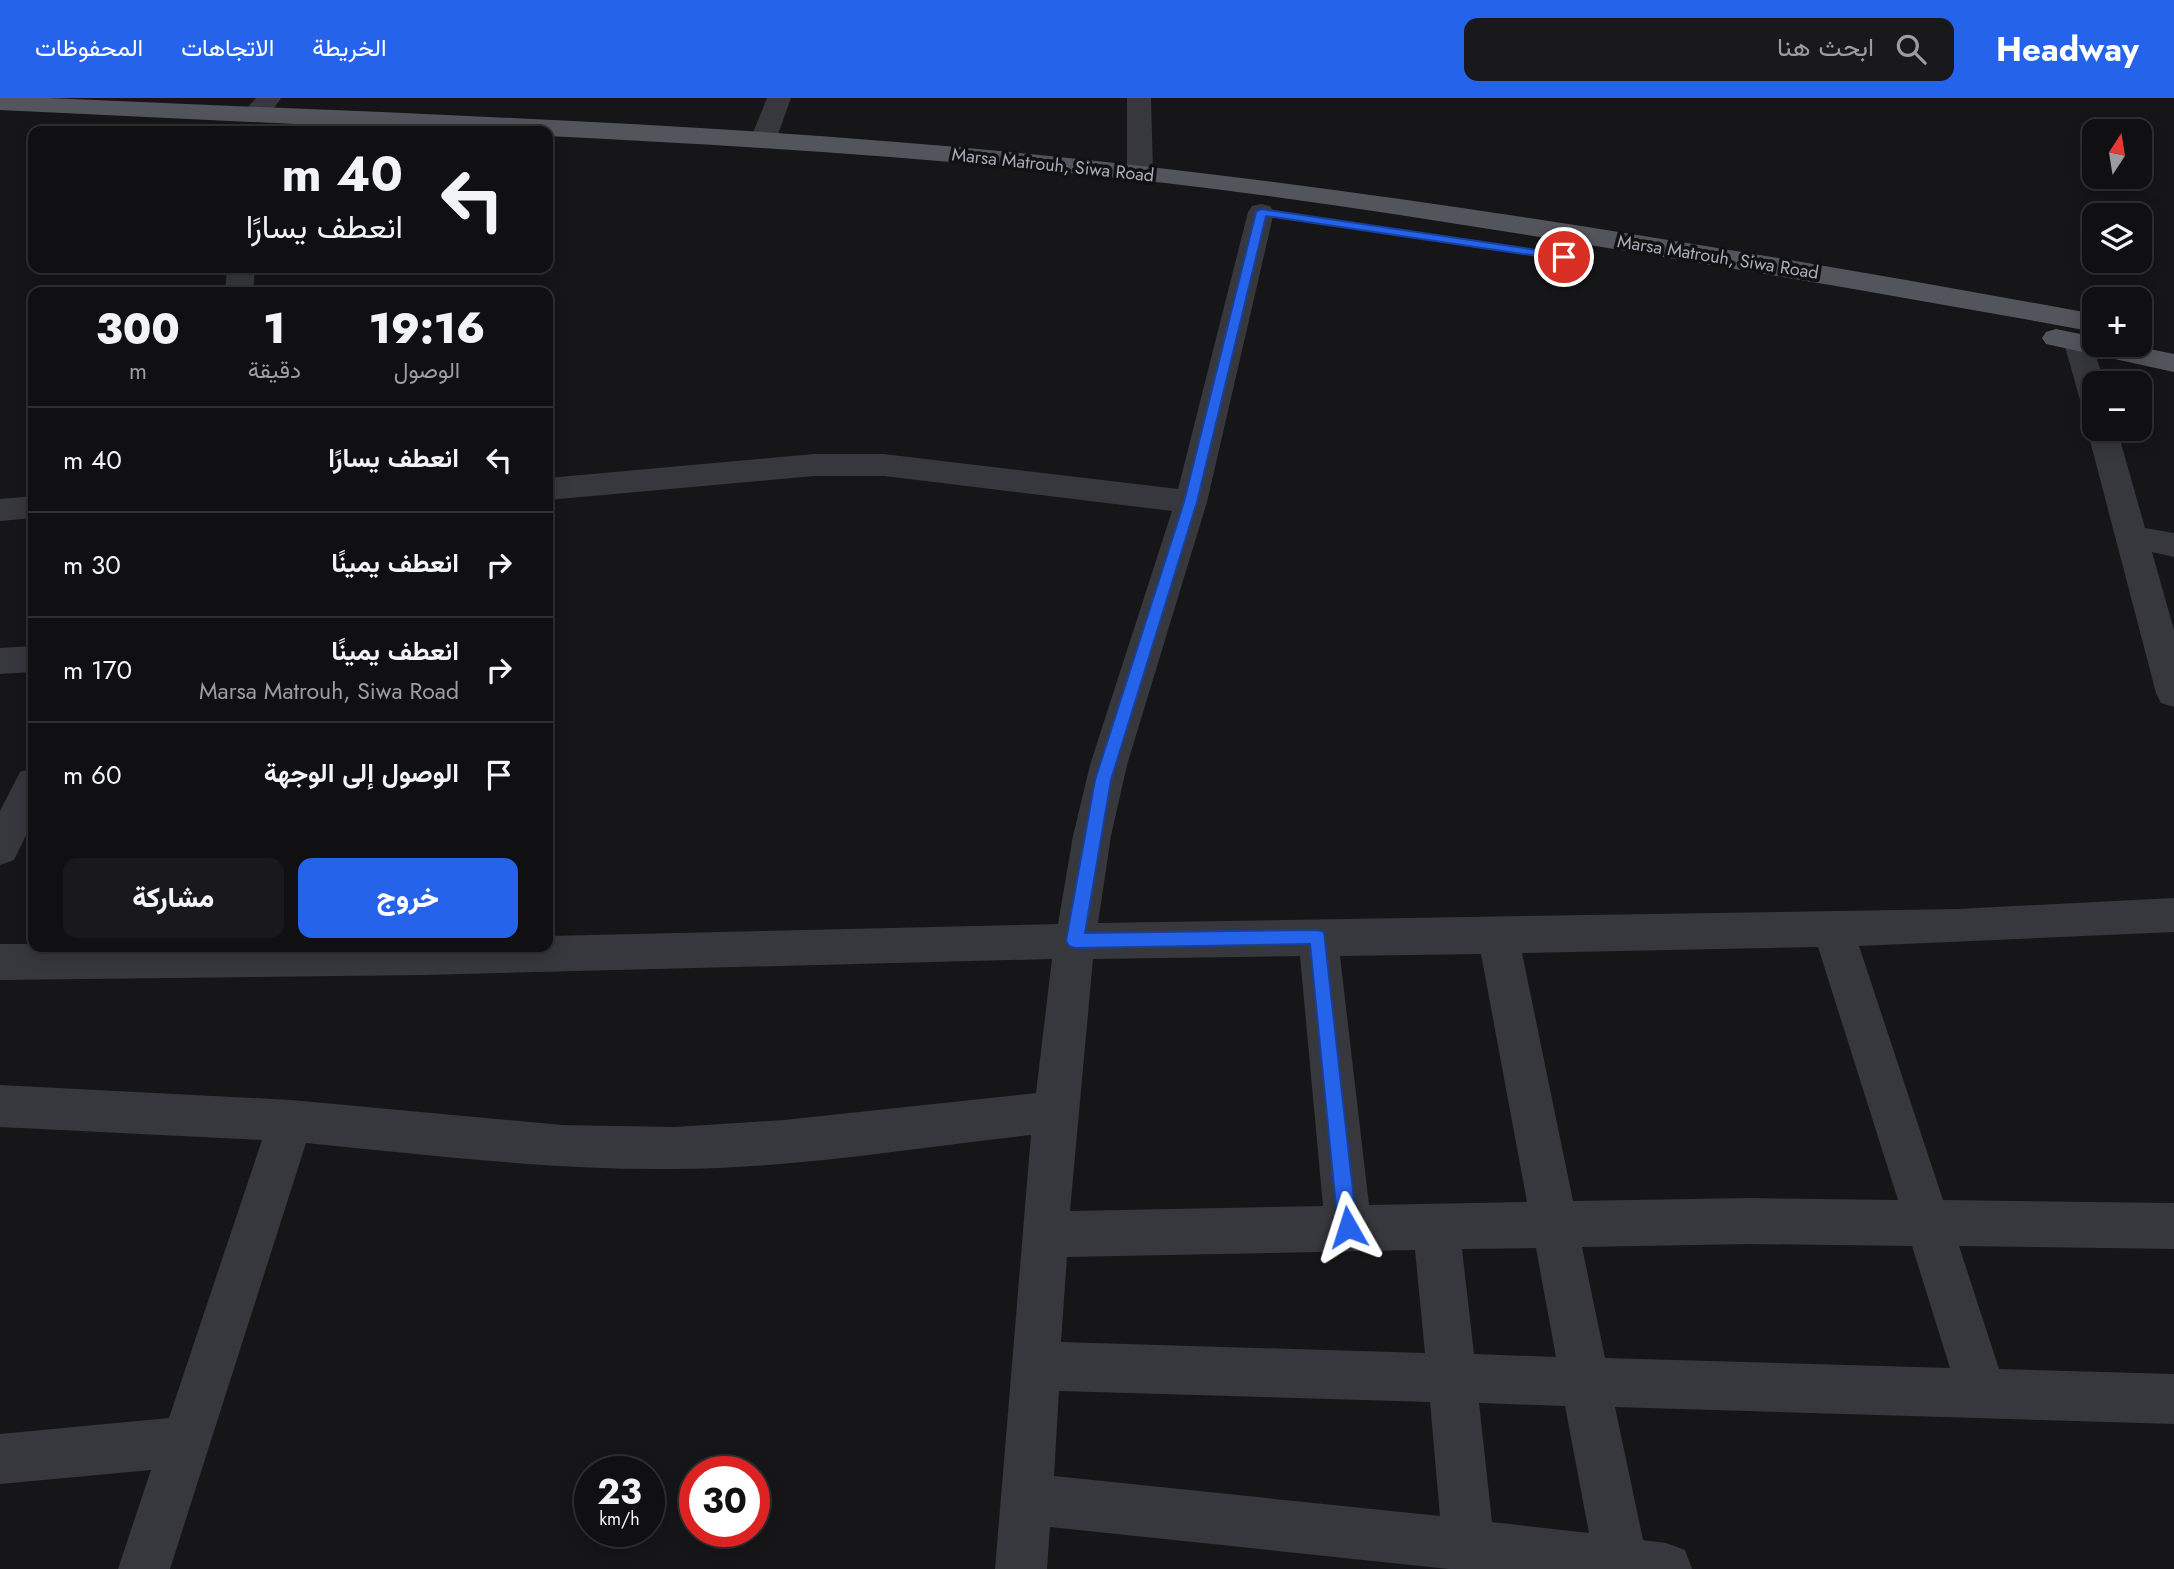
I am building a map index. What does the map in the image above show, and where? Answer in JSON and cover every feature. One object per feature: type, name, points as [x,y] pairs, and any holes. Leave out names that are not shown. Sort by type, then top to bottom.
[{"type":"main road","name":"Marsa Matrouh, Siwa Road","points":[[0,103],[261,106],[763,140],[1140,173],[1164,188],[1261,212],[1757,286],[1968,310]]},
{"type":"main road","points":[[0,126],[28,127]]},
{"type":"main road","name":"Marsa Matrouh, Siwa Road","points":[[553,150],[1164,188],[1389,205],[1780,266],[1968,310],[2082,332]]},
{"type":"main road","points":[[2152,335],[2174,340]]},
{"type":"main road","name":"Marsa Matrouh, Siwa Road","points":[[2152,355],[2174,363]]},
{"type":"street","points":[[763,140],[779,98]]},
{"type":"street","points":[[1139,98],[1140,173]]},
{"type":"street","points":[[1021,1569],[1057,1111],[1075,941],[1103,780],[1191,502],[1261,212]]},
{"type":"street","points":[[2105,441],[2174,693]]},
{"type":"street","points":[[553,489],[814,465],[884,465],[1191,502]]},
{"type":"street","points":[[0,510],[28,507]]},
{"type":"street","points":[[2132,537],[2174,545]]},
{"type":"street","points":[[0,661],[28,659]]},
{"type":"street","points":[[0,849],[28,793]]},
{"type":"street","points":[[0,962],[423,957],[1075,941],[1833,929],[2174,915]]},
{"type":"street","points":[[1833,929],[1983,1394]]},
{"type":"street","points":[[1027,1499],[1643,1566],[1586,1382],[1498,936]]},
{"type":"street","points":[[1318,937],[1348,1227]]},
{"type":"street","points":[[0,1106],[291,1121],[562,1146],[674,1148],[784,1141],[1057,1111]]},
{"type":"street","points":[[144,1569],[291,1121]]},
{"type":"street","points":[[1047,1234],[1555,1223],[1927,1221],[2172,1230]]},
{"type":"street","points":[[1436,1225],[1469,1545]]},
{"type":"street","points":[[1036,1366],[2174,1399]]},
{"type":"street","points":[[0,1459],[187,1441]]},
{"type":"route","points":[[1348,1227],[1318,937],[1075,941],[1103,780],[1191,502],[1261,212],[1564,257]]}]
